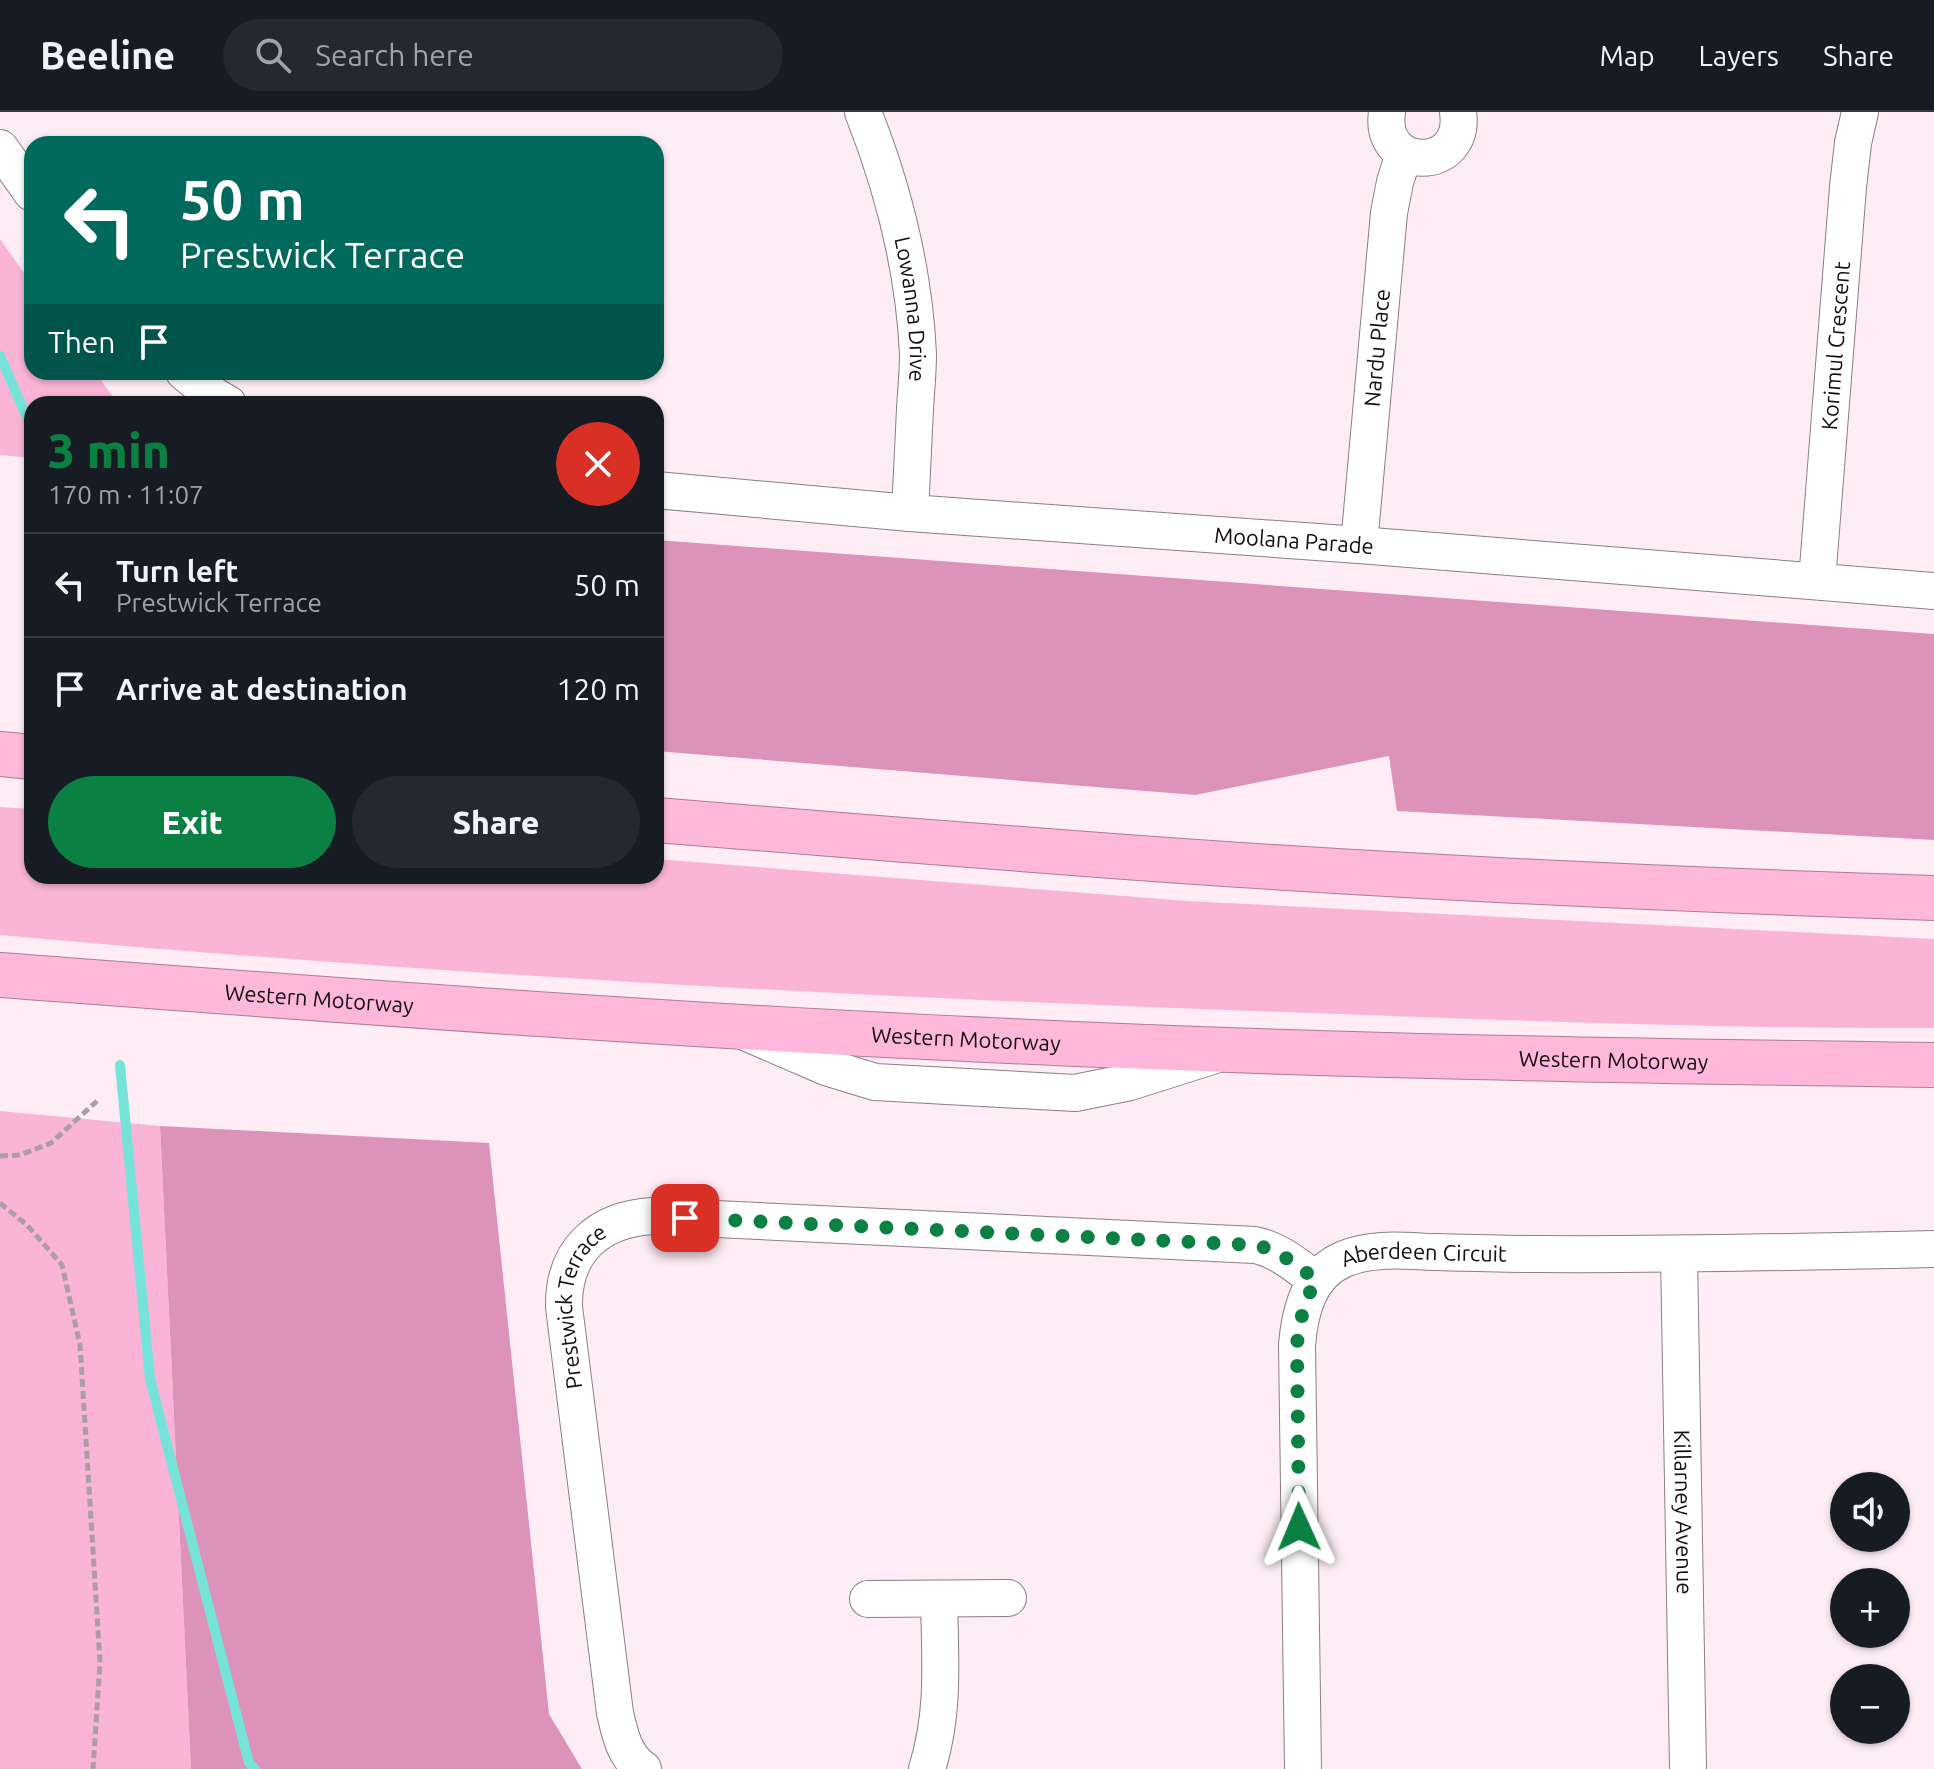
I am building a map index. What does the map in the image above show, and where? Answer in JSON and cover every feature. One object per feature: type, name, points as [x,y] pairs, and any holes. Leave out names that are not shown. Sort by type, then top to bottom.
[{"type":"highway","points":[[0,754],[24,756]]},
{"type":"highway","points":[[664,821],[1101,855],[1340,870],[1695,890],[1934,898]]},
{"type":"highway","name":"Western Motorway","points":[[0,975],[732,1027],[1228,1050],[1584,1061],[1934,1065]]},
{"type":"street","name":"Lowanna Drive","points":[[863,112],[896,209],[912,294],[918,358],[910,513]]},
{"type":"street","points":[[1387,112],[1386,125],[1395,146],[1404,154],[1416,158],[1429,158],[1450,146],[1457,135],[1458,112]]},
{"type":"street","name":"Korimul Crescent","points":[[1817,581],[1848,187],[1860,112]]},
{"type":"street","points":[[0,148],[24,182]]},
{"type":"street","name":"Nardu Place","points":[[1359,545],[1389,213],[1404,154]]},
{"type":"street","points":[[194,380],[214,396]]},
{"type":"street","name":"Moolana Parade","points":[[664,491],[910,513],[1934,591]]},
{"type":"street","name":"Prestwick Terrace","points":[[643,1769],[623,1743],[615,1713],[564,1307],[569,1271],[582,1246],[594,1235],[620,1221],[653,1216],[1255,1245],[1266,1247],[1293,1262],[1316,1280]]},
{"type":"street","name":"Aberdeen Circuit","points":[[1303,1769],[1297,1345],[1310,1291],[1324,1271],[1343,1260],[1372,1251],[1390,1250],[1679,1254],[1934,1249]]},
{"type":"street","name":"Killarney Avenue","points":[[1679,1254],[1688,1769]]},
{"type":"street","points":[[868,1599],[1008,1598]]},
{"type":"street","points":[[927,1769],[939,1716],[939,1599]]},
{"type":"path","points":[[0,1156],[20,1155],[51,1143],[97,1101]]},
{"type":"path","points":[[0,1203],[27,1225],[62,1265],[80,1345],[100,1662],[93,1769]]},
{"type":"shaded area","points":[[0,239],[24,273],[24,380],[101,380],[112,396],[24,396],[24,457],[0,455]]},
{"type":"shaded area","points":[[664,541],[1934,634],[1934,840],[1397,811],[1389,756],[1195,795],[664,752]]},
{"type":"shaded area","points":[[0,807],[24,808],[24,884],[664,884],[664,860],[1187,901],[1934,939],[1934,1028],[1594,1023],[940,998],[469,972],[0,935]]},
{"type":"shaded area","points":[[0,1111],[160,1126],[191,1769],[0,1769]]},
{"type":"shaded area","points":[[160,1126],[489,1143],[549,1714],[582,1769],[191,1769]]},
{"type":"waterway","points":[[0,356],[24,411]]},
{"type":"waterway","points":[[120,1065],[150,1379],[249,1763],[255,1769]]},
{"type":"route","points":[[685,1218],[1266,1247],[1316,1280],[1298,1330],[1299,1527]]}]
